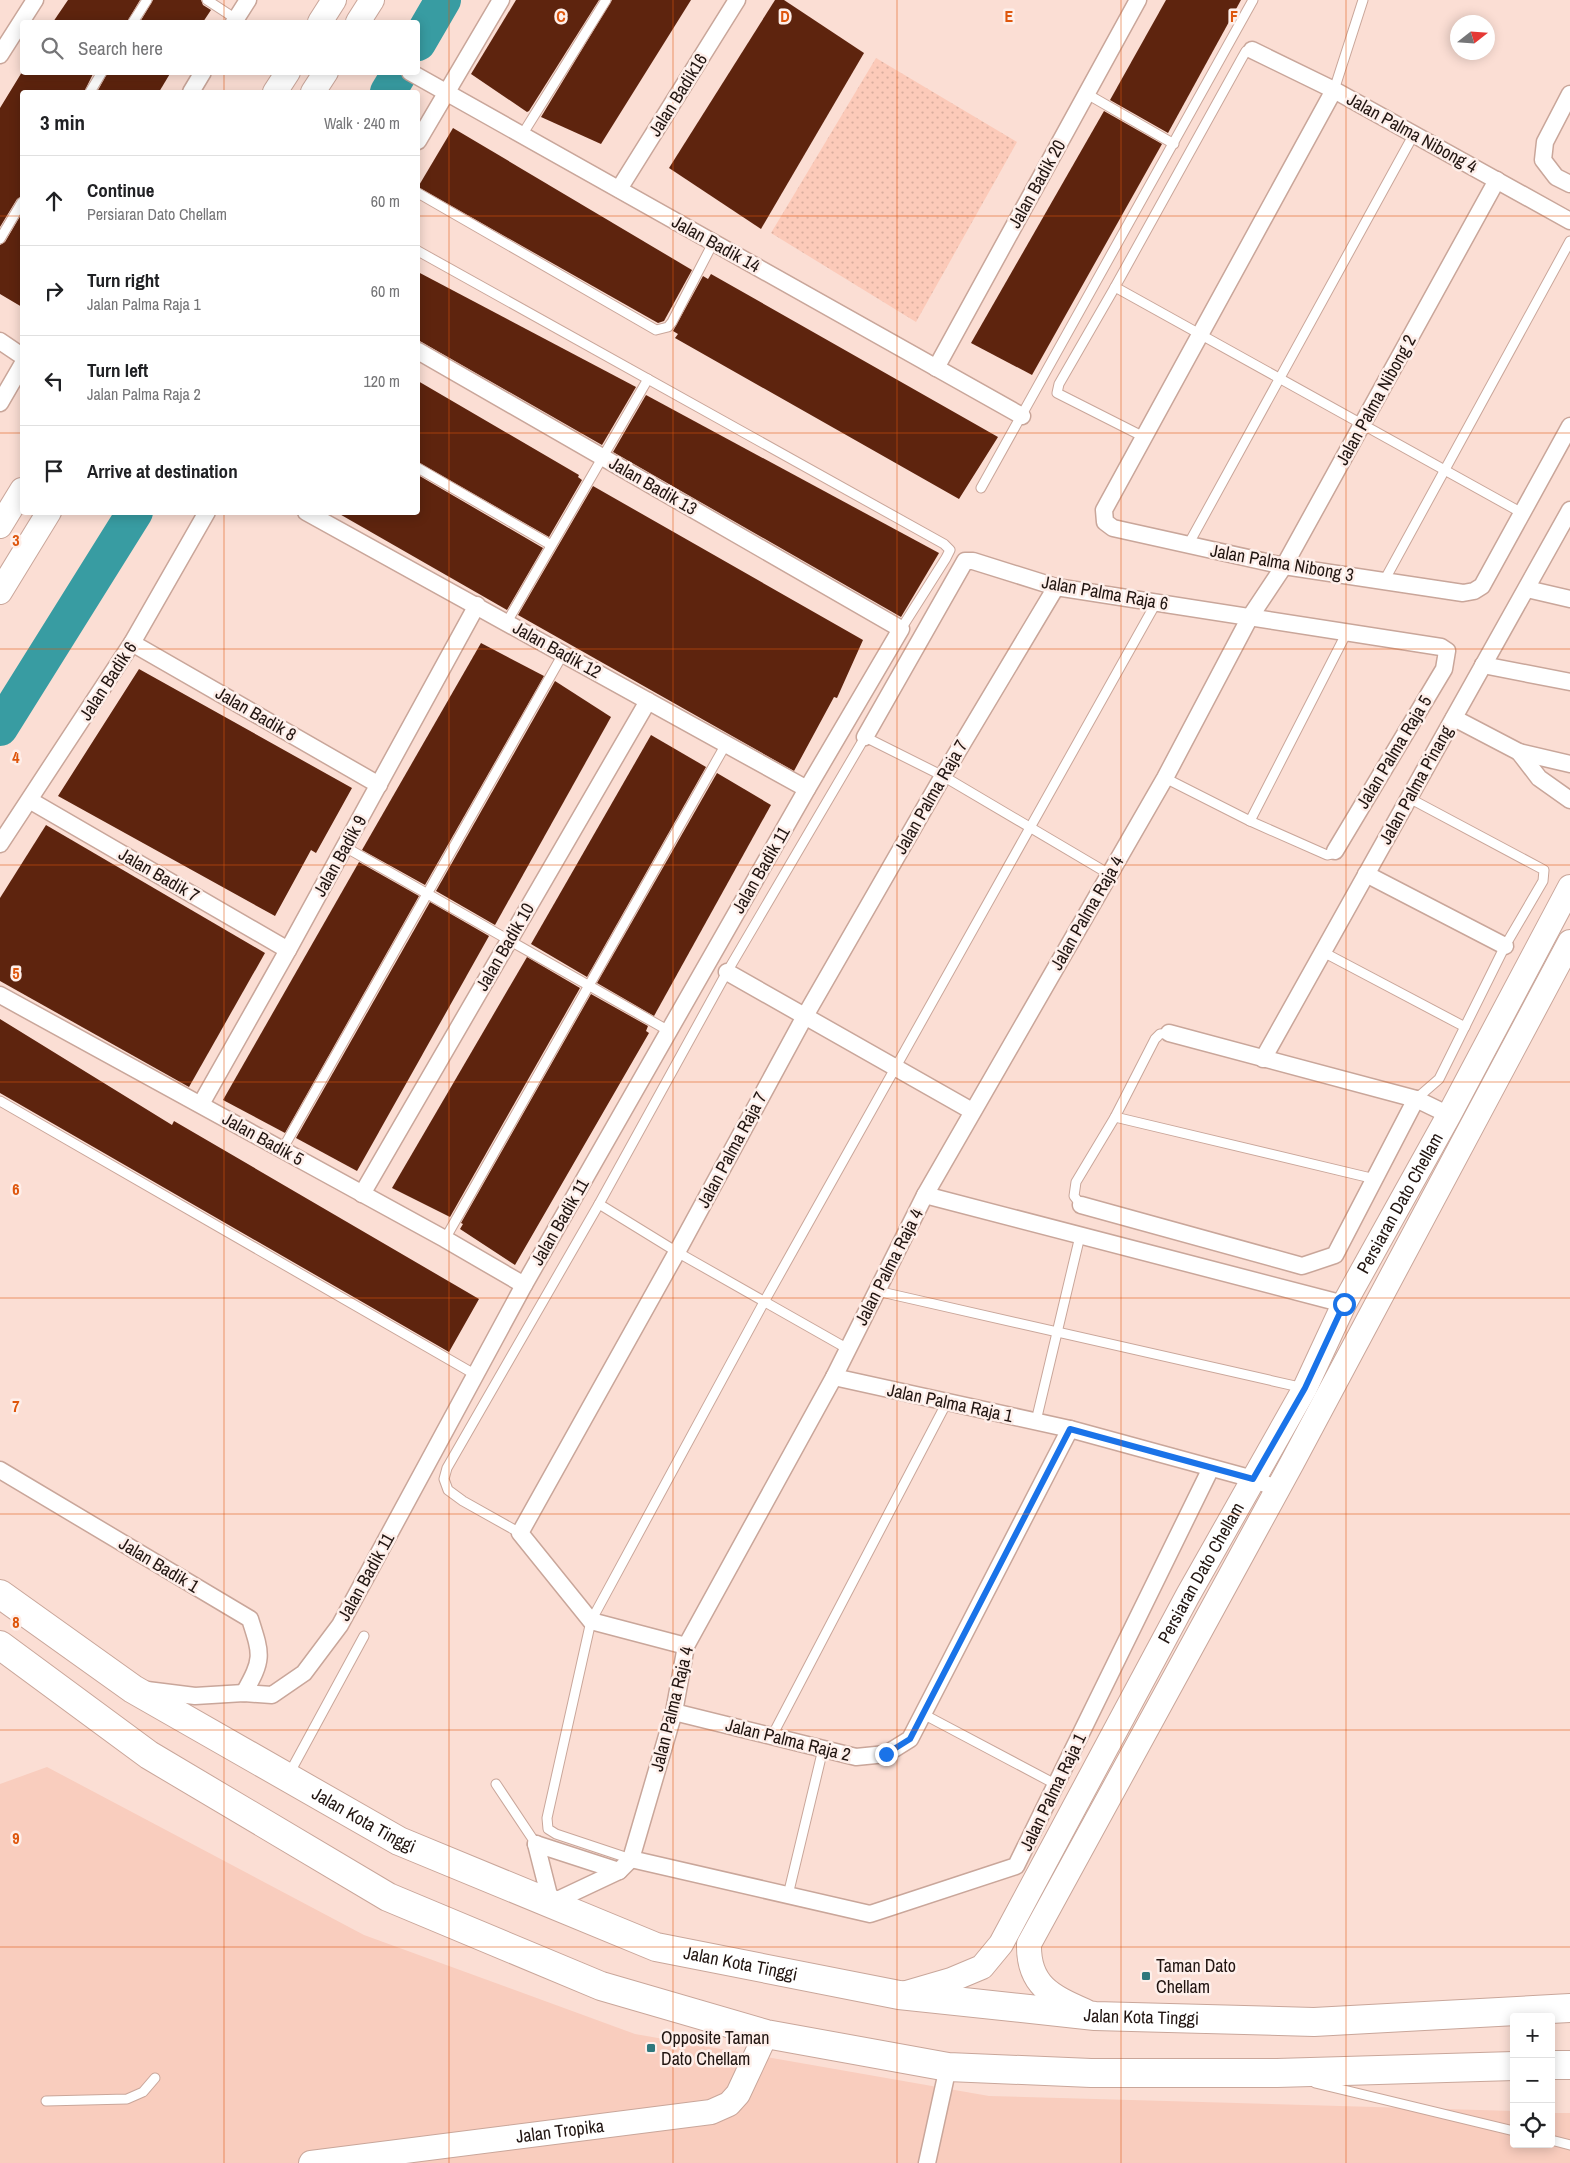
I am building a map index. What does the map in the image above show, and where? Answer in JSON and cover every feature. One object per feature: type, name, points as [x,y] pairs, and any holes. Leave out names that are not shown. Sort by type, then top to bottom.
[{"type":"highway","name":"Jalan Kota Tinggi","points":[[0,1594],[133,1689],[399,1841],[656,1947],[899,1995],[1095,2016],[1314,2022],[1570,2008]]},
{"type":"highway","points":[[0,1646],[149,1755],[388,1897],[601,1986],[766,2034],[948,2067],[1091,2072],[1277,2074],[1510,2066]]},
{"type":"highway","points":[[1555,2065],[1570,2065]]},
{"type":"street","points":[[22,20],[35,0]]},
{"type":"street","points":[[236,20],[248,0]]},
{"type":"street","points":[[322,20],[334,0]]},
{"type":"street","points":[[359,20],[372,0]]},
{"type":"street","points":[[420,137],[445,92],[501,0]]},
{"type":"street","name":"Jalan Badik16","points":[[618,190],[737,0]]},
{"type":"street","name":"Jalan Badik 20","points":[[936,368],[1136,1]]},
{"type":"street","points":[[0,54],[20,23]]},
{"type":"street","name":"Jalan Palma Nibong 4","points":[[1252,50],[1334,90],[1570,220]]},
{"type":"street","points":[[192,90],[201,75]]},
{"type":"street","points":[[276,90],[286,75]]},
{"type":"street","points":[[314,90],[324,75]]},
{"type":"street","name":"Jalan Badik 14","points":[[415,75],[1022,416]]},
{"type":"street","points":[[1144,437],[1334,90]]},
{"type":"street","points":[[1570,94],[1544,142],[1543,160],[1556,177],[1570,184]]},
{"type":"street","name":"Jalan Palma Nibong 2","points":[[1250,617],[1284,566],[1497,180]]},
{"type":"street","points":[[0,341],[20,355]]},
{"type":"street","name":"Jalan Badik 13","points":[[420,352],[895,625]]},
{"type":"street","points":[[0,403],[20,368]]},
{"type":"street","points":[[1522,513],[1570,426]]},
{"type":"street","name":"Jalan Palma Nibong 3","points":[[1144,437],[1104,510],[1105,522],[1113,528],[1284,566],[1463,593],[1482,586],[1522,513]]},
{"type":"street","points":[[0,526],[20,493]]},
{"type":"street","name":"Jalan Palma Pinang","points":[[1263,1059],[1570,510]]},
{"type":"street","points":[[0,592],[47,515]]},
{"type":"street","name":"Jalan Badik 6","points":[[0,844],[31,800],[132,643],[206,515]]},
{"type":"street","name":"Jalan Badik 12","points":[[312,515],[807,789]]},
{"type":"street","name":"Jalan Palma Raja 6","points":[[865,737],[965,561],[973,561],[1056,587],[1346,634],[1441,647],[1447,651]]},
{"type":"street","name":"Jalan Palma Raja 7","points":[[520,1533],[677,1252],[805,1016],[943,776],[1056,587]]},
{"type":"street","points":[[1527,588],[1570,599]]},
{"type":"street","name":"Jalan Badik 9","points":[[201,1104],[345,848],[477,605]]},
{"type":"street","name":"Jalan Palma Raja 4","points":[[551,1903],[619,1871],[631,1859],[674,1712],[686,1646],[834,1377],[925,1195],[1165,778],[1250,617]]},
{"type":"street","name":"Jalan Badik 11","points":[[133,1689],[195,1696],[244,1693],[272,1695],[304,1673],[340,1625],[524,1285],[807,789],[895,625]]},
{"type":"street","name":"Jalan Badik 8","points":[[132,643],[379,785]]},
{"type":"street","name":"Jalan Palma Raja 5","points":[[1335,851],[1444,669],[1447,651]]},
{"type":"street","points":[[1483,665],[1570,682]]},
{"type":"street","name":"Jalan Badik 10","points":[[362,1194],[648,701]]},
{"type":"street","points":[[1454,718],[1519,752],[1570,764]]},
{"type":"street","points":[[1519,752],[1538,778],[1570,800]]},
{"type":"street","name":"Jalan Badik 7","points":[[31,800],[288,950]]},
{"type":"street","points":[[1366,874],[1505,946]]},
{"type":"street","name":"Persiaran Dato Chellam","points":[[899,1995],[951,1980],[982,1967],[1001,1944],[1188,1594],[1305,1388],[1344,1304],[1449,1115],[1570,887]]},
{"type":"street","name":"Persiaran Dato Chellam","points":[[1095,2016],[1050,1995],[1029,1962],[1029,1944],[1278,1489],[1570,942]]},
{"type":"street","points":[[727,972],[972,1111]]},
{"type":"street","name":"Jalan Badik 5","points":[[0,995],[445,1239],[524,1285]]},
{"type":"street","points":[[1169,1033],[1416,1100],[1449,1115]]},
{"type":"street","points":[[1081,1205],[1302,1266],[1335,1256],[1416,1100]]},
{"type":"street","points":[[925,1195],[1344,1304]]},
{"type":"street","name":"Jalan Palma Raja 1","points":[[834,1377],[1070,1429],[1253,1479],[1278,1489]]},
{"type":"street","name":"Jalan Palma Raja 2","points":[[674,1712],[856,1757],[886,1754],[910,1739],[1070,1429]]},
{"type":"street","name":"Jalan Palma Raja 1","points":[[631,1859],[870,1914],[1016,1866],[1211,1468]]},
{"type":"street","name":"Jalan Badik 1","points":[[0,1470],[250,1620],[259,1646],[258,1668],[244,1693]]},
{"type":"street","points":[[520,1533],[591,1621],[686,1646]]},
{"type":"street","points":[[536,1844],[551,1903]]},
{"type":"street","points":[[536,1844],[619,1871]]},
{"type":"street","name":"Jalan Tropika","points":[[310,2163],[711,2112],[729,2104],[738,2094],[766,2034]]},
{"type":"street","points":[[927,2163],[948,2067]]},
{"type":"lane","points":[[134,20],[146,0]]},
{"type":"lane","points":[[207,0],[234,20]]},
{"type":"lane","points":[[522,135],[606,0]]},
{"type":"lane","points":[[981,488],[1174,144],[1252,0]]},
{"type":"lane","points":[[1334,90],[1363,0]]},
{"type":"lane","points":[[1144,437],[1057,393],[1060,384],[1242,58],[1246,51],[1252,50]]},
{"type":"lane","points":[[91,90],[100,75]]},
{"type":"lane","points":[[1087,94],[1174,144]]},
{"type":"lane","points":[[1188,545],[1414,134]]},
{"type":"lane","points":[[420,194],[656,330],[663,329],[672,322],[714,243]]},
{"type":"lane","points":[[0,239],[20,205]]},
{"type":"lane","points":[[1384,581],[1570,241]]},
{"type":"lane","points":[[420,252],[944,544],[950,550],[946,558],[895,625]]},
{"type":"lane","points":[[1115,288],[1522,513]]},
{"type":"lane","points":[[506,622],[648,379]]},
{"type":"lane","points":[[420,469],[551,545]]},
{"type":"lane","points":[[631,1859],[556,1834],[548,1829],[547,1818],[591,1621],[764,1302],[1156,603]]},
{"type":"lane","points":[[1250,821],[1346,634]]},
{"type":"lane","points":[[282,1150],[563,654]]},
{"type":"lane","points":[[520,1533],[448,1490],[444,1480],[447,1468],[599,1204],[727,972],[865,737],[943,776],[1109,874]]},
{"type":"lane","points":[[445,1239],[726,744]]},
{"type":"lane","points":[[1165,778],[1250,821],[1327,855],[1335,851]]},
{"type":"lane","points":[[1409,798],[1544,870],[1543,881],[1505,946],[1439,1079],[1416,1100]]},
{"type":"lane","points":[[345,848],[670,1030]]},
{"type":"lane","points":[[1323,952],[1465,1027]]},
{"type":"lane","points":[[1081,1205],[1074,1196],[1076,1182],[1115,1118],[1155,1039],[1160,1034],[1169,1033]]},
{"type":"lane","points":[[0,1102],[476,1375]]},
{"type":"lane","points":[[1115,1118],[1375,1179]]},
{"type":"lane","points":[[599,1204],[677,1252],[848,1349]]},
{"type":"lane","points":[[1036,1421],[1059,1333],[1080,1236]]},
{"type":"lane","points":[[877,1291],[1305,1388]]},
{"type":"lane","points":[[772,1736],[947,1402]]},
{"type":"lane","points":[[288,1777],[364,1636]]},
{"type":"lane","points":[[923,1714],[1057,1785]]},
{"type":"lane","points":[[788,1895],[823,1749]]},
{"type":"lane","points":[[496,1784],[536,1844]]},
{"type":"lane","points":[[1277,2074],[1510,2130]]},
{"type":"lane","points":[[46,2101],[127,2100],[143,2092],[155,2078]]},
{"type":"lane","points":[[1555,2141],[1570,2144]]},
{"type":"shaded area","points":[[876,58],[1017,142],[916,322],[771,233]]},
{"type":"shaded area","points":[[47,1767],[364,1935],[635,2034],[989,2096],[1510,2111],[1510,2148],[1555,2148],[1555,2113],[1570,2113],[1570,2163],[0,2163],[0,1784]]},
{"type":"building","points":[[68,0],[140,0],[128,20],[54,20]]},
{"type":"building","points":[[153,0],[201,0],[203,5],[211,10],[204,20],[141,20]]},
{"type":"building","points":[[516,0],[599,0],[527,112],[471,74]]},
{"type":"building","points":[[612,0],[691,0],[601,144],[541,117]]},
{"type":"building","points":[[775,0],[784,0],[864,53],[761,229],[669,168]]},
{"type":"building","points":[[1166,0],[1241,0],[1168,133],[1110,100]]},
{"type":"building","points":[[20,75],[92,75],[85,90],[20,90],[20,197],[0,227],[0,108]]},
{"type":"building","points":[[106,75],[169,75],[160,90],[98,90]]},
{"type":"building","points":[[1104,111],[1162,144],[1032,375],[971,343]]},
{"type":"building","points":[[453,128],[692,270],[664,321],[658,323],[420,188],[420,184]]},
{"type":"building","points":[[20,216],[20,306],[0,294],[0,245],[5,242]]},
{"type":"building","points":[[420,273],[636,387],[602,445],[420,341]]},
{"type":"building","points":[[711,274],[998,437],[959,499],[675,338],[678,334],[673,331],[703,276],[708,279]]},
{"type":"building","points":[[420,382],[579,475],[578,477],[582,480],[549,537],[420,463]]},
{"type":"building","points":[[646,395],[939,553],[901,617],[613,452]]},
{"type":"building","points":[[420,476],[543,548],[507,610],[341,515],[420,515]]},
{"type":"building","points":[[593,486],[863,640],[837,698],[834,697],[794,771],[518,615]]},
{"type":"building","points":[[481,643],[544,676],[425,885],[362,850]]},
{"type":"building","points":[[139,669],[352,788],[316,853],[311,850],[275,916],[58,796]]},
{"type":"building","points":[[555,681],[611,717],[495,925],[436,891]]},
{"type":"building","points":[[651,735],[706,767],[587,977],[531,944]]},
{"type":"building","points":[[717,773],[771,805],[654,1016],[597,983]]},
{"type":"building","points":[[46,825],[265,953],[189,1087],[0,981],[0,898]]},
{"type":"building","points":[[359,862],[419,896],[285,1133],[223,1100]]},
{"type":"building","points":[[430,902],[489,936],[357,1171],[296,1138]]},
{"type":"building","points":[[527,957],[580,988],[450,1217],[392,1188]]},
{"type":"building","points":[[591,994],[648,1026],[646,1031],[649,1033],[515,1265],[460,1229],[463,1224],[461,1223]]},
{"type":"building","points":[[0,1019],[172,1125],[174,1121],[479,1299],[449,1352],[0,1093]]},
{"type":"waterway","points":[[420,40],[443,0]]},
{"type":"waterway","points":[[389,90],[398,75]]},
{"type":"waterway","points":[[0,728],[133,515]]},
{"type":"place","name":"Taman Dato Chellam","points":[[1146,1976]]},
{"type":"place","name":"Opposite Taman Dato Chellam","points":[[651,2048]]},
{"type":"route","points":[[886,1754],[910,1739],[1070,1429],[1253,1479],[1305,1388],[1344,1304]]}]
